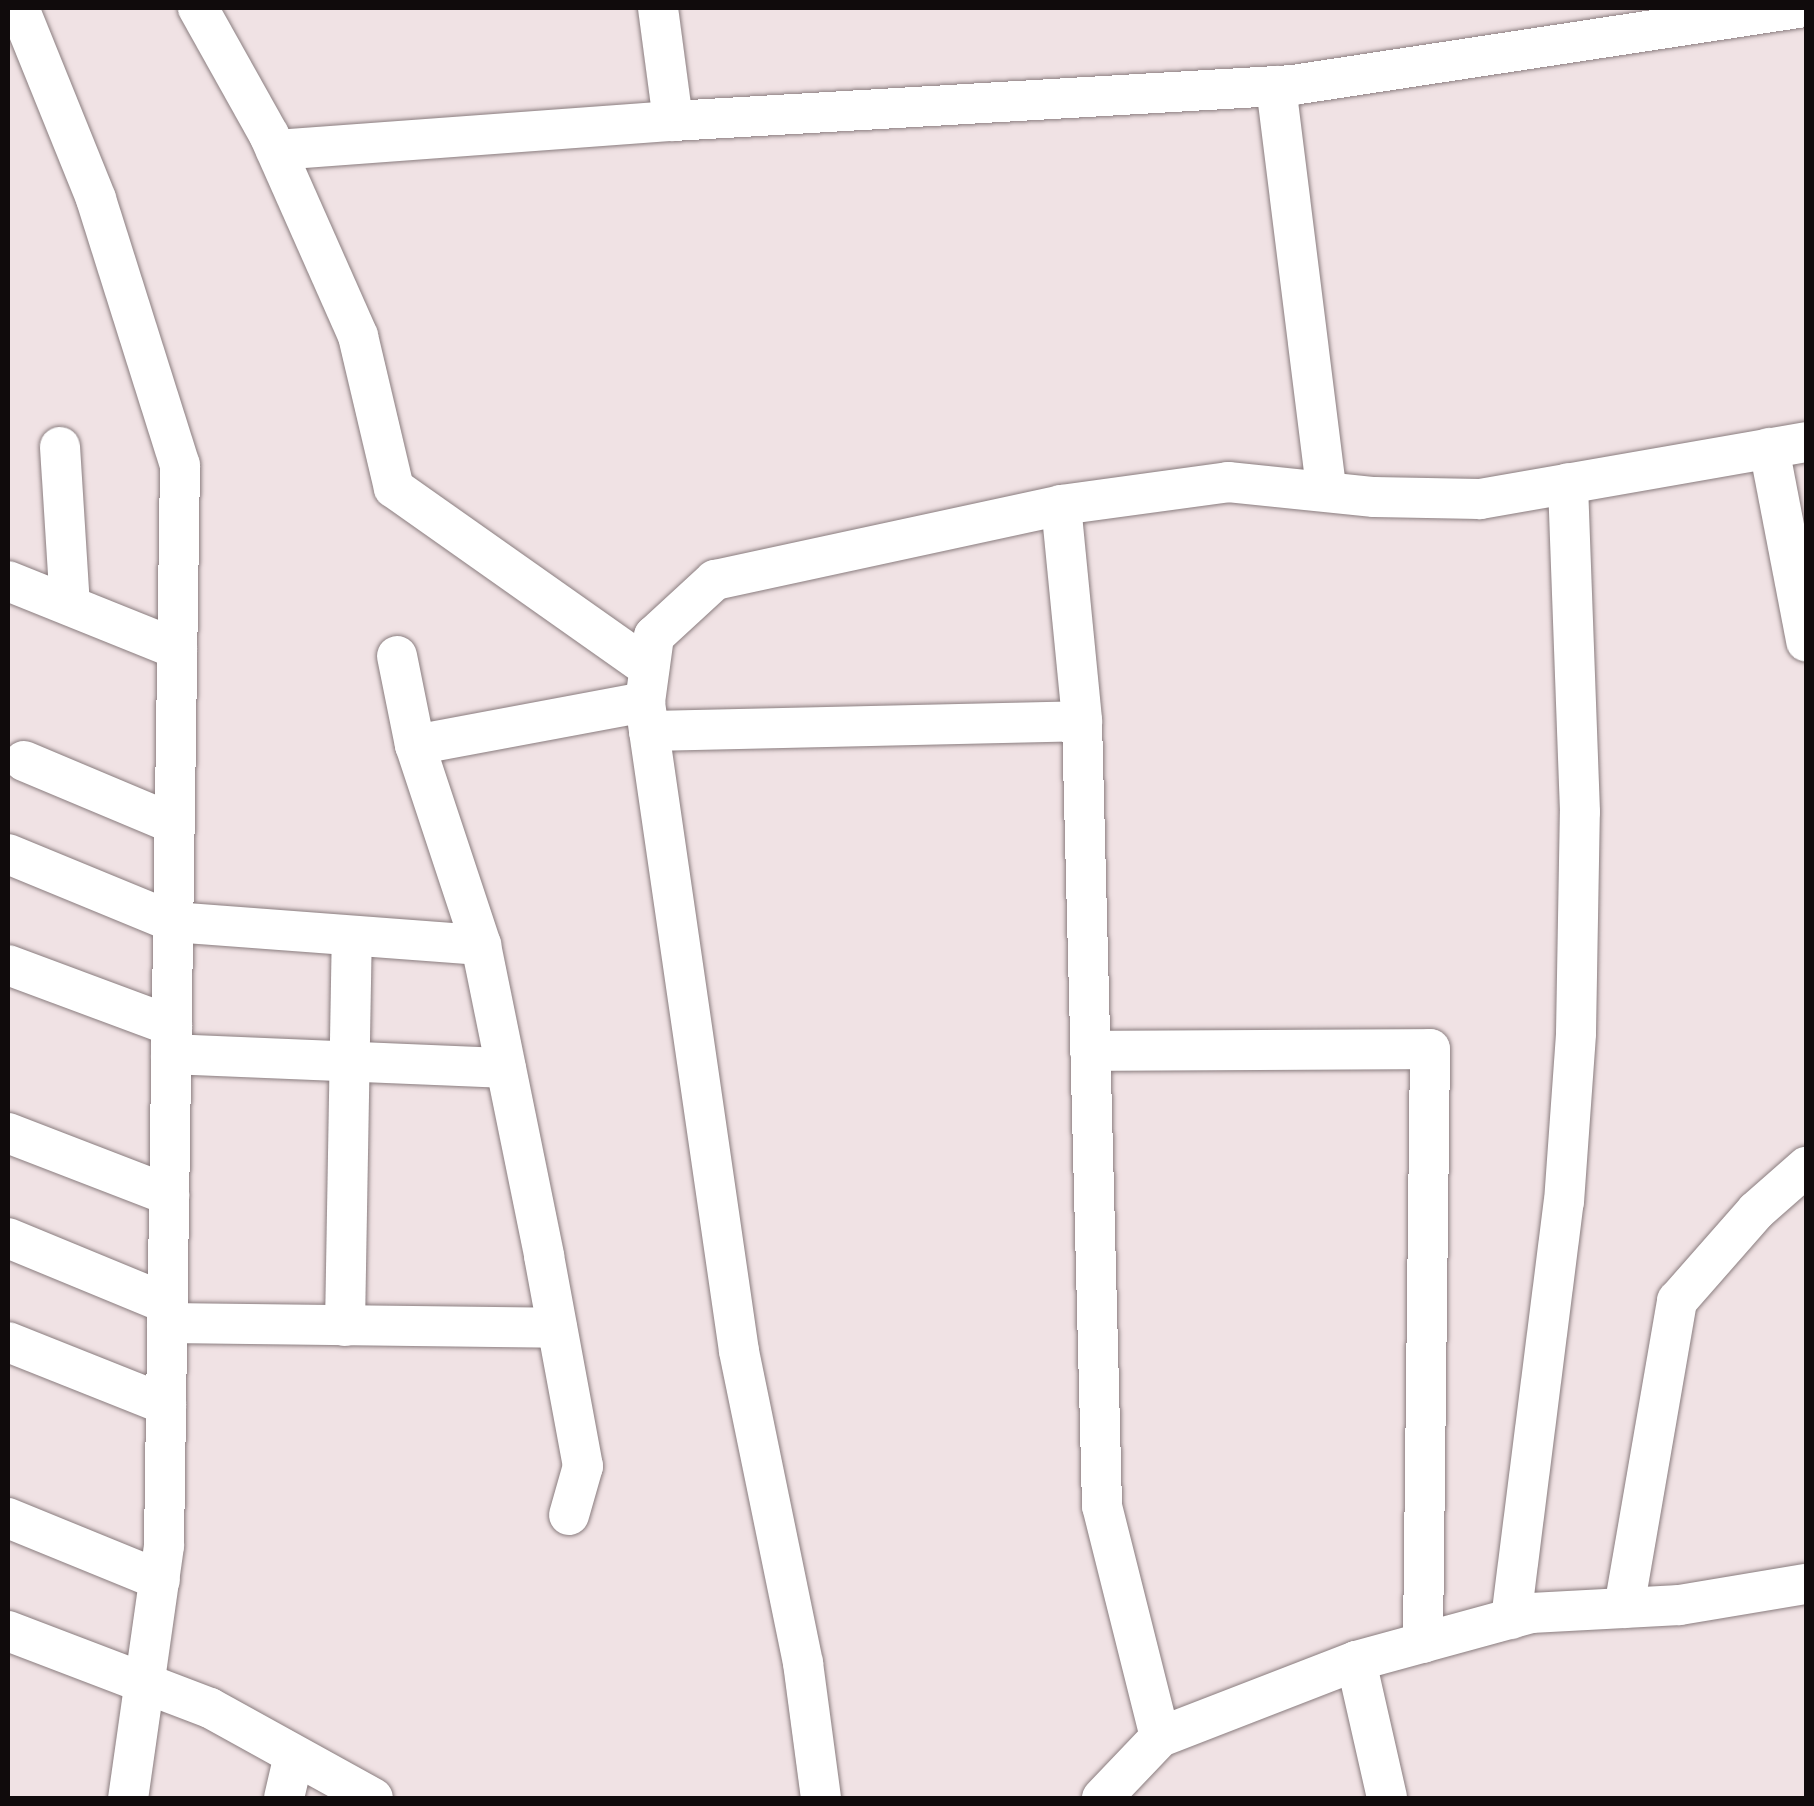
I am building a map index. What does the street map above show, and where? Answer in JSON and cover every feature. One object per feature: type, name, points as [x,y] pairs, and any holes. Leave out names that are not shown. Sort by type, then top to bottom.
[{"type":"street","points":[[19,8],[22,59],[96,199],[180,465],[160,1580],[128,1798]]},
{"type":"street","points":[[198,8],[276,150],[358,336],[394,488],[648,700]]},
{"type":"street","points":[[658,8],[673,120]]},
{"type":"street","points":[[276,150],[673,120],[1276,86],[1574,26],[1798,8]]},
{"type":"street","points":[[1276,86],[1326,489]]},
{"type":"street","points":[[821,1798],[803,1662],[740,1350],[648,700],[654,636],[714,580],[1061,506],[1228,482],[1326,489],[1374,498],[1480,498],[1788,445],[1806,641]]},
{"type":"street","points":[[60,447],[70,605]]},
{"type":"street","points":[[1510,1619],[1564,1202],[1576,1033],[1580,812],[1568,484]]},
{"type":"street","points":[[1061,506],[1082,722],[1102,1506],[1160,1737]]},
{"type":"street","points":[[8,581],[177,649]]},
{"type":"street","points":[[398,656],[416,744],[481,946],[506,1068],[583,1466],[569,1515]]},
{"type":"street","points":[[416,744],[648,700],[1082,722]]},
{"type":"street","points":[[24,761],[174,824]]},
{"type":"street","points":[[8,854],[173,922],[481,946]]},
{"type":"street","points":[[345,1326],[352,936]]},
{"type":"street","points":[[8,964],[172,1040],[350,1062],[506,1068]]},
{"type":"street","points":[[1090,1051],[1430,1049],[1423,1643]]},
{"type":"street","points":[[8,1133],[169,1195]]},
{"type":"street","points":[[1624,1608],[1677,1301],[1756,1211],[1806,1167]]},
{"type":"street","points":[[8,1238],[167,1314],[345,1326],[557,1328]]},
{"type":"street","points":[[8,1342],[166,1405]]},
{"type":"street","points":[[8,1518],[160,1580]]},
{"type":"street","points":[[1102,1798],[1160,1737],[1356,1662],[1531,1614],[1680,1605],[1806,1584]]},
{"type":"street","points":[[8,1630],[210,1708],[373,1798]]},
{"type":"street","points":[[1356,1662],[1387,1798]]},
{"type":"street","points":[[284,1798],[294,1755]]}]
